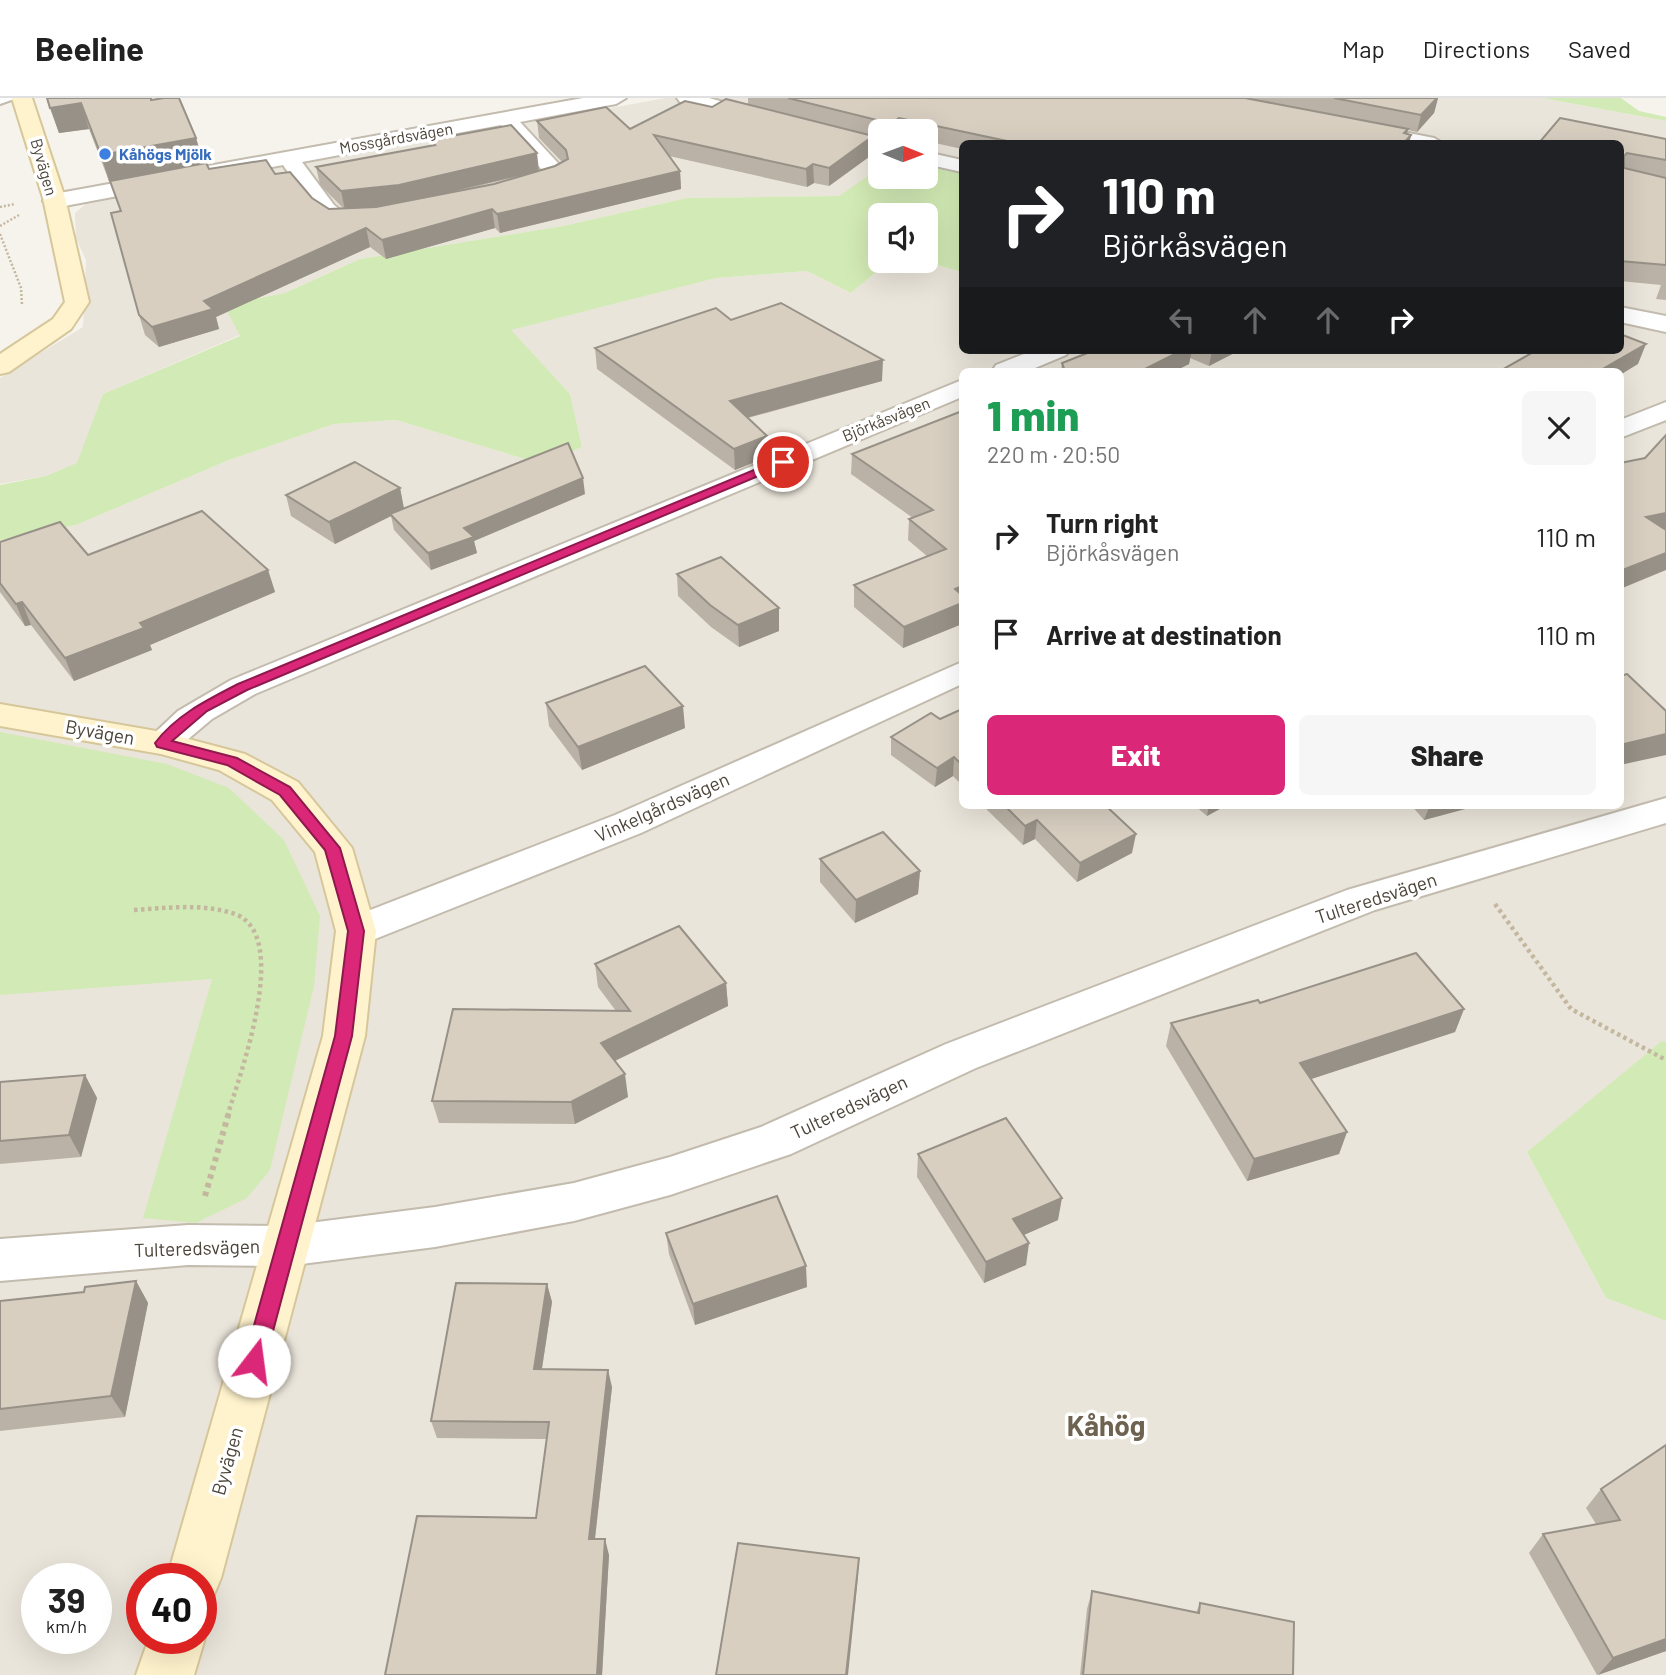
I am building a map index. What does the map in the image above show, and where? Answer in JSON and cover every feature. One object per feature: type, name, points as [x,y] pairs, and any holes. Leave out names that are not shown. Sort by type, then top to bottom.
[{"type":"street","name":"Byvägen","points":[[0,366],[30,349],[62,324],[77,302],[72,267],[22,98]]},
{"type":"street","name":"Mossgårdsvägen","points":[[54,201],[616,98]]},
{"type":"street","points":[[687,98],[868,145]]},
{"type":"street","points":[[496,191],[558,175],[505,118]]},
{"type":"street","points":[[1338,125],[1414,140]]},
{"type":"street","points":[[288,158],[326,210],[341,221],[387,215]]},
{"type":"street","points":[[938,161],[959,165]]},
{"type":"street","points":[[1624,315],[1666,324]]},
{"type":"street","points":[[1012,368],[1047,354]]},
{"type":"street","name":"Björkåsvägen","points":[[162,743],[178,726],[202,708],[243,687],[959,389]]},
{"type":"street","points":[[1624,427],[1666,410]]},
{"type":"street","name":"Vinkelgårdsvägen","points":[[356,931],[628,824],[959,673]]},
{"type":"street","name":"Byvägen","points":[[0,715],[162,743],[232,762],[285,791],[333,848],[356,931],[344,1036],[198,1563]]},
{"type":"street","name":"Tulteredsvägen","points":[[0,1260],[188,1245],[286,1246],[435,1227],[574,1202],[670,1176],[775,1141],[961,1056],[1361,900],[1666,810]]},
{"type":"street","points":[[165,1675],[172,1654]]},
{"type":"lane","points":[[0,100],[10,98]]},
{"type":"path","points":[[0,234],[4,253],[24,292],[17,311]]},
{"type":"path","points":[[134,910],[199,906],[238,915],[257,936],[263,965],[257,1013],[220,1147],[188,1245]]},
{"type":"path","points":[[1504,916],[1571,1009],[1666,1060]]},
{"type":"shaded area","points":[[666,98],[1541,98],[1666,121],[1666,1042],[1662,1042],[1527,1152],[1606,1298],[1666,1321],[1666,1675],[0,1675],[0,540],[76,525],[229,460],[334,424],[396,420],[541,464],[582,447],[570,394],[510,330],[716,278],[807,271],[851,293],[875,273],[938,273],[938,265],[959,271],[959,354],[1624,354],[1624,140],[959,140],[959,172],[938,168],[938,119],[868,119],[868,178],[839,196],[687,198],[563,226],[360,259],[285,293],[225,304],[240,335],[103,394],[78,463],[46,476],[0,484],[0,378],[83,327],[86,260],[76,238],[75,213],[88,202]]},
{"type":"green space","points":[[1542,98],[1621,98],[1639,111],[1666,117],[1666,121]]},
{"type":"green space","points":[[938,168],[959,172],[959,271],[938,265],[938,203],[868,203],[868,273],[875,273],[851,293],[807,271],[716,278],[511,330],[570,394],[582,447],[541,464],[396,420],[334,424],[229,460],[76,525],[0,540],[0,485],[46,476],[77,463],[103,394],[240,336],[224,305],[285,293],[360,259],[563,226],[687,198],[839,196],[868,176],[868,189],[938,189]]},
{"type":"green space","points":[[0,732],[167,764],[229,788],[284,840],[320,916],[314,986],[270,1170],[247,1198],[196,1223],[143,1218],[212,979],[0,995]]},
{"type":"green space","points":[[1662,1041],[1666,1042],[1666,1321],[1606,1298],[1527,1152]]},
{"type":"building","points":[[47,98],[179,98],[196,138],[101,155],[81,103],[50,108]]},
{"type":"building","points":[[788,98],[1245,98],[1408,129],[1404,133],[1411,135],[1407,140],[1002,140],[938,126],[938,119],[873,119]]},
{"type":"building","points":[[1334,98],[1437,98],[1421,115]]},
{"type":"building","points":[[726,99],[868,135],[868,140],[829,168],[813,164],[806,169],[654,135],[680,171],[497,214],[492,209],[382,240],[366,228],[204,301],[213,309],[152,327],[139,315],[111,213],[121,211],[110,181],[206,163],[209,169],[266,160],[275,174],[290,172],[312,198],[329,209],[376,207],[494,184],[555,166],[568,159],[566,150],[537,121],[606,107],[630,129],[685,101],[712,107]]},
{"type":"building","points":[[1560,118],[1666,139],[1666,160],[1627,153],[1624,156],[1624,140],[1541,140]]},
{"type":"building","points":[[511,125],[537,153],[399,185],[341,191],[316,167],[435,145],[430,140]]},
{"type":"building","points":[[1624,168],[1666,178],[1666,265],[1624,261]]},
{"type":"building","points":[[781,303],[883,360],[730,401],[767,436],[734,449],[595,348],[716,308],[731,320]]},
{"type":"building","points":[[1624,336],[1646,344],[1604,368],[1505,368],[1530,354],[1624,354]]},
{"type":"building","points":[[1085,354],[1175,354],[1147,368],[1064,368],[1062,363]]},
{"type":"building","points":[[959,412],[959,587],[955,589],[959,592],[959,604],[904,627],[854,585],[946,549],[909,519],[933,510],[852,454]]},
{"type":"building","points":[[1666,435],[1666,513],[1646,517],[1666,530],[1666,553],[1624,569],[1624,462],[1645,458]]},
{"type":"building","points":[[568,443],[583,478],[464,528],[474,537],[428,553],[390,514]]},
{"type":"building","points":[[355,462],[400,488],[329,522],[286,495]]},
{"type":"building","points":[[202,511],[268,570],[140,623],[144,628],[65,658],[22,602],[16,604],[0,583],[0,542],[60,522],[88,555]]},
{"type":"building","points":[[721,557],[779,608],[738,625],[710,605],[677,574]]},
{"type":"building","points":[[645,666],[683,706],[578,747],[546,703]]},
{"type":"building","points":[[1627,674],[1666,711],[1666,734],[1624,744],[1624,675]]},
{"type":"building","points":[[959,710],[959,762],[954,757],[937,768],[891,737],[931,713],[940,719]]},
{"type":"building","points":[[1008,809],[1109,809],[1136,834],[1080,863],[1037,820],[1025,826]]},
{"type":"building","points":[[883,832],[920,871],[856,900],[820,859]]},
{"type":"building","points":[[679,926],[726,983],[601,1043],[625,1074],[571,1102],[432,1101],[453,1009],[630,1011],[595,964]]},
{"type":"building","points":[[1416,953],[1464,1009],[1300,1063],[1347,1132],[1254,1159],[1171,1023],[1258,1000],[1260,1003]]},
{"type":"building","points":[[85,1075],[69,1135],[0,1141],[0,1082]]},
{"type":"building","points":[[1006,1118],[1062,1198],[1013,1219],[1029,1243],[986,1262],[918,1154]]},
{"type":"building","points":[[777,1196],[806,1266],[693,1304],[666,1233]]},
{"type":"building","points":[[136,1281],[111,1396],[0,1409],[0,1301],[84,1292],[85,1287]]},
{"type":"building","points":[[456,1283],[547,1284],[534,1369],[608,1370],[589,1539],[605,1539],[597,1675],[385,1675],[417,1516],[536,1518],[549,1422],[431,1421]]},
{"type":"building","points":[[1666,1445],[1666,1639],[1613,1658],[1543,1534],[1620,1520],[1601,1489]]},
{"type":"building","points":[[738,1543],[859,1558],[846,1675],[716,1675]]},
{"type":"building","points":[[1092,1591],[1199,1613],[1200,1603],[1294,1622],[1293,1675],[1083,1675]]},
{"type":"place","name":"Kåhögs Mjölk","points":[[105,154]]},
{"type":"district","name":"Kåhög","points":[[1106,1426]]},
{"type":"route","points":[[254,1361],[344,1036],[356,931],[333,848],[285,791],[232,762],[162,743],[178,726],[202,708],[243,687],[783,462]]}]
